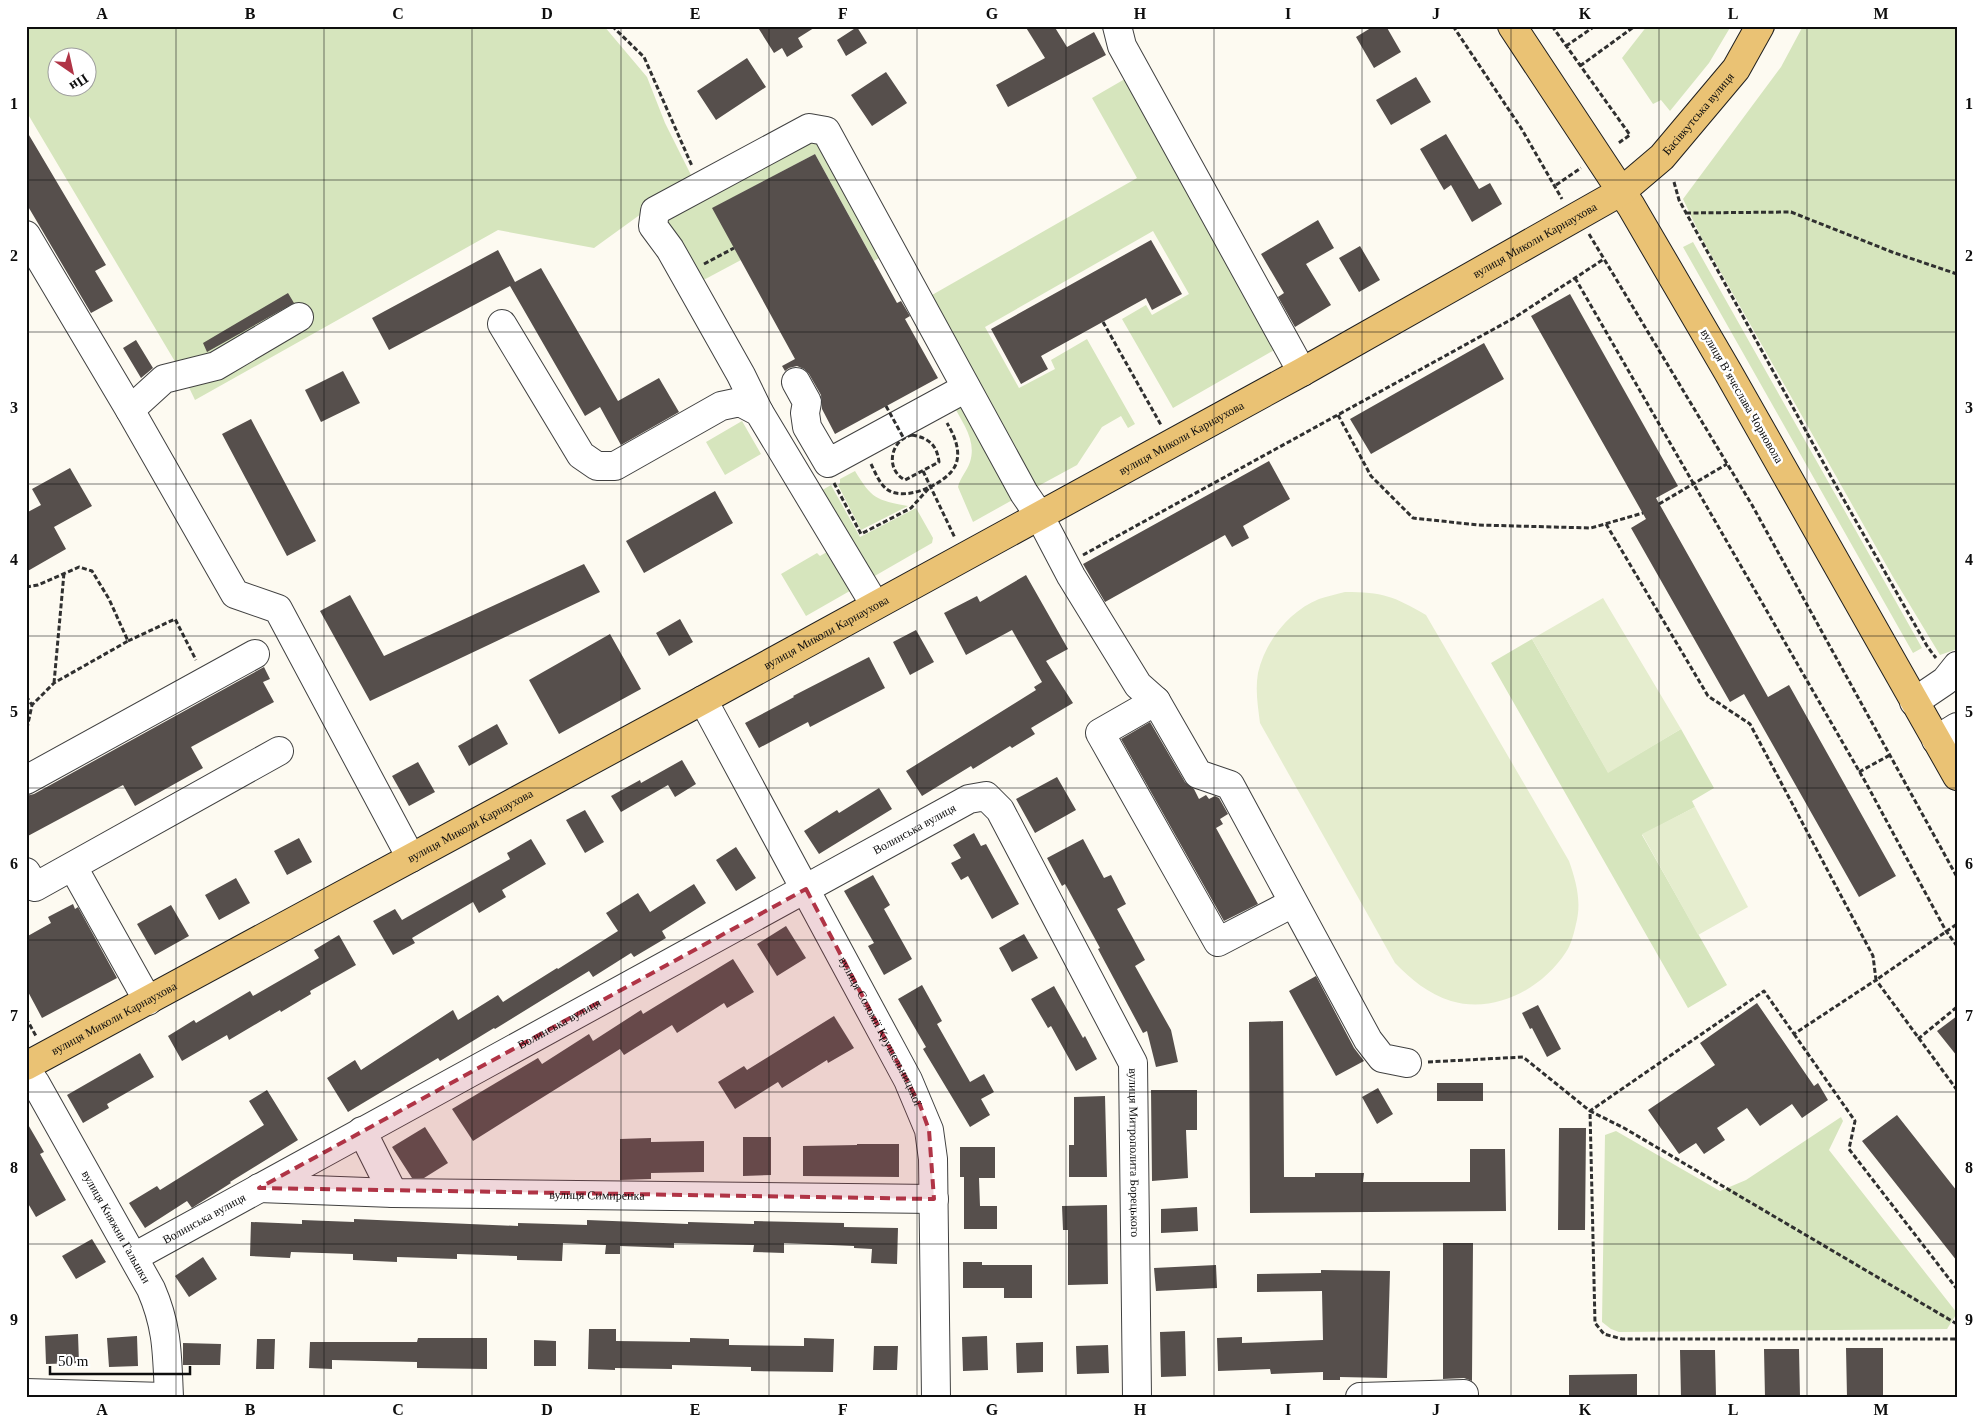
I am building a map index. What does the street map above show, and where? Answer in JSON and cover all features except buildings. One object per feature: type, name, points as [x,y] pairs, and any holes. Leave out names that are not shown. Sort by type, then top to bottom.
[{"type":"main road","name":"вулиця Вʼячеслава Чорновола","points":[[1512,26],[1622,191],[1728,372],[1914,702],[1946,734],[1957,776]]},
{"type":"main road","name":"Басівкутська вулиця","points":[[1622,191],[1662,158],[1736,69],[1760,26]]},
{"type":"main road","name":"вулиця Миколи Карнаухова","points":[[26,1066],[703,700],[1302,372],[1622,191]]},
{"type":"street","points":[[1117,26],[1122,46],[1302,372]]},
{"type":"street","points":[[875,605],[759,412],[741,375],[670,249],[653,226],[655,211],[809,128],[826,131],[1024,493],[1138,685],[1156,701],[1198,774],[1230,785],[1368,1040],[1382,1058],[1407,1063]]},
{"type":"street","points":[[26,235],[130,410],[235,594],[278,609],[411,858]]},
{"type":"street","points":[[130,410],[164,379],[216,366],[299,316]]},
{"type":"street","points":[[502,324],[581,455],[597,466],[615,466],[721,406],[740,402],[759,412]]},
{"type":"street","points":[[796,382],[807,402],[805,413],[807,427],[828,464],[966,388]]},
{"type":"street","points":[[26,780],[255,654]]},
{"type":"street","points":[[1914,702],[1953,671]]},
{"type":"street","name":"вулиця Соломії Крушельницької","points":[[703,700],[904,1071],[929,1130],[934,1199],[936,1397]]},
{"type":"street","points":[[1156,701],[1100,733],[1218,942],[1293,902]]},
{"type":"street","points":[[26,872],[35,887],[279,752]]},
{"type":"street","name":"Волинська вулиця","points":[[134,1256],[968,799],[986,796]]},
{"type":"street","name":"вулиця Митрополита Борецького","points":[[986,796],[1000,810],[1133,1064],[1137,1397]]},
{"type":"street","points":[[73,867],[148,1001]]},
{"type":"street","name":"вулиця Княжни Гальшки","points":[[26,1070],[134,1256],[160,1309],[166,1332],[169,1397]]},
{"type":"street","points":[[362,1131],[393,1193]]},
{"type":"street","name":"вулиця Симиренка","points":[[260,1188],[393,1193],[934,1199]]},
{"type":"street","points":[[26,1393],[164,1397]]},
{"type":"street","points":[[1360,1397],[1464,1394]]},
{"type":"path","points":[[612,26],[644,57],[702,187]]},
{"type":"path","points":[[1453,26],[1521,128],[1564,202]]},
{"type":"path","points":[[1552,26],[1630,135]]},
{"type":"path","points":[[1566,46],[1595,26]]},
{"type":"path","points":[[1580,66],[1635,26]]},
{"type":"path","points":[[1556,186],[1576,172]]},
{"type":"path","points":[[1674,182],[1686,213],[1844,502],[1927,646],[1953,671]]},
{"type":"path","points":[[1686,213],[1791,212],[1892,252],[1957,274]]},
{"type":"path","points":[[1589,233],[1752,505],[1957,878]]},
{"type":"path","points":[[699,267],[734,248]]},
{"type":"path","points":[[1066,565],[1514,318],[1604,258]]},
{"type":"path","points":[[1575,278],[1860,772],[1946,931],[1957,946]]},
{"type":"path","points":[[1103,322],[1171,443]]},
{"type":"path","points":[[861,446],[880,480],[888,490],[899,494],[912,494],[930,486],[947,476],[956,465],[957,450],[955,438],[936,405]]},
{"type":"path","points":[[886,406],[903,437]]},
{"type":"path","points":[[1338,415],[1371,476],[1413,518],[1478,525],[1591,528],[1643,513]]},
{"type":"path","points":[[912,435],[924,437],[933,443],[938,452],[939,462],[905,480],[899,476],[891,460],[893,449],[903,437],[912,435]]},
{"type":"path","points":[[828,464],[831,477],[861,534],[911,508],[930,486]]},
{"type":"path","points":[[1659,504],[1727,464]]},
{"type":"path","points":[[923,471],[956,541]]},
{"type":"path","points":[[1606,524],[1708,696],[1750,724],[1873,956],[1876,980],[1957,1090]]},
{"type":"path","points":[[26,587],[38,585],[79,567],[92,571],[128,641]]},
{"type":"path","points":[[54,683],[64,572]]},
{"type":"path","points":[[26,733],[32,704],[54,683],[128,641],[175,619],[206,681]]},
{"type":"path","points":[[26,696],[32,704]]},
{"type":"path","points":[[26,701],[32,704]]},
{"type":"path","points":[[1860,772],[1890,755]]},
{"type":"path","points":[[1794,1034],[1957,924]]},
{"type":"path","points":[[1590,1111],[1764,991],[1855,1121],[1849,1149],[1957,1289]]},
{"type":"path","points":[[1918,1039],[1957,1007]]},
{"type":"path","points":[[26,1018],[38,1039]]},
{"type":"path","points":[[1407,1063],[1523,1057],[1590,1111],[1624,1128],[1957,1324]]},
{"type":"path","points":[[1590,1111],[1594,1322],[1604,1334],[1622,1339],[1957,1339]]},
{"type":"highlighted area","points":[[806,889],[920,1105],[929,1130],[934,1199],[259,1188]]},
{"type":"green space","points":[[26,26],[604,26],[647,77],[665,123],[696,185],[641,214],[594,248],[498,230],[195,400],[183,375],[26,111]]},
{"type":"green space","points":[[1647,26],[1731,26],[1709,63],[1670,111],[1661,100],[1653,104],[1622,58]]},
{"type":"green space","points":[[1803,26],[1957,26],[1957,649],[1940,655],[1893,577],[1702,239],[1683,199],[1781,67]]},
{"type":"green space","points":[[1130,76],[1283,345],[1173,408],[1122,319],[1146,305],[1152,315],[1189,294],[1153,231],[985,327],[1019,388],[1055,369],[1051,360],[1087,339],[1135,424],[1128,428],[1121,416],[1102,427],[1077,465],[1031,490],[925,299],[1137,178],[1092,98]]},
{"type":"green space","points":[[810,133],[889,252],[874,261],[815,154],[713,208],[741,260],[696,284],[663,225],[668,210]]},
{"type":"green space","points":[[1693,242],[1922,648],[1913,653],[1683,247]]},
{"type":"green space","points":[[953,404],[964,405],[1016,498],[973,522],[958,487],[970,462],[972,446],[968,432]]},
{"type":"green space","points":[[742,421],[761,454],[725,475],[706,442]]},
{"type":"green space","points":[[855,471],[876,497],[908,506],[861,530],[838,485],[840,479]]},
{"type":"green space","points":[[831,485],[860,537],[916,508],[933,538],[932,543],[866,581],[814,495]]},
{"type":"green space","points":[[832,549],[855,588],[806,616],[781,574],[817,553],[820,556]]},
{"type":"green space","points":[[1345,592],[1387,596],[1405,603],[1426,615],[1569,861],[1576,884],[1578,900],[1578,916],[1571,942],[1556,965],[1544,977],[1516,995],[1484,1004],[1451,1001],[1420,985],[1395,963],[1260,723],[1257,679],[1261,661],[1272,639],[1288,620],[1308,604]]},
{"type":"green space","points":[[1603,598],[1681,729],[1608,773],[1532,639]]},
{"type":"green space","points":[[1532,639],[1608,772],[1681,729],[1714,788],[1692,801],[1695,807],[1642,835],[1727,985],[1688,1008],[1491,663]]},
{"type":"green space","points":[[1695,807],[1748,907],[1698,935],[1642,834]]},
{"type":"green space","points":[[1841,1117],[1843,1121],[1829,1150],[1957,1313],[1947,1329],[1619,1332],[1602,1322],[1605,1135],[1616,1131],[1720,1191],[1746,1180]]}]
